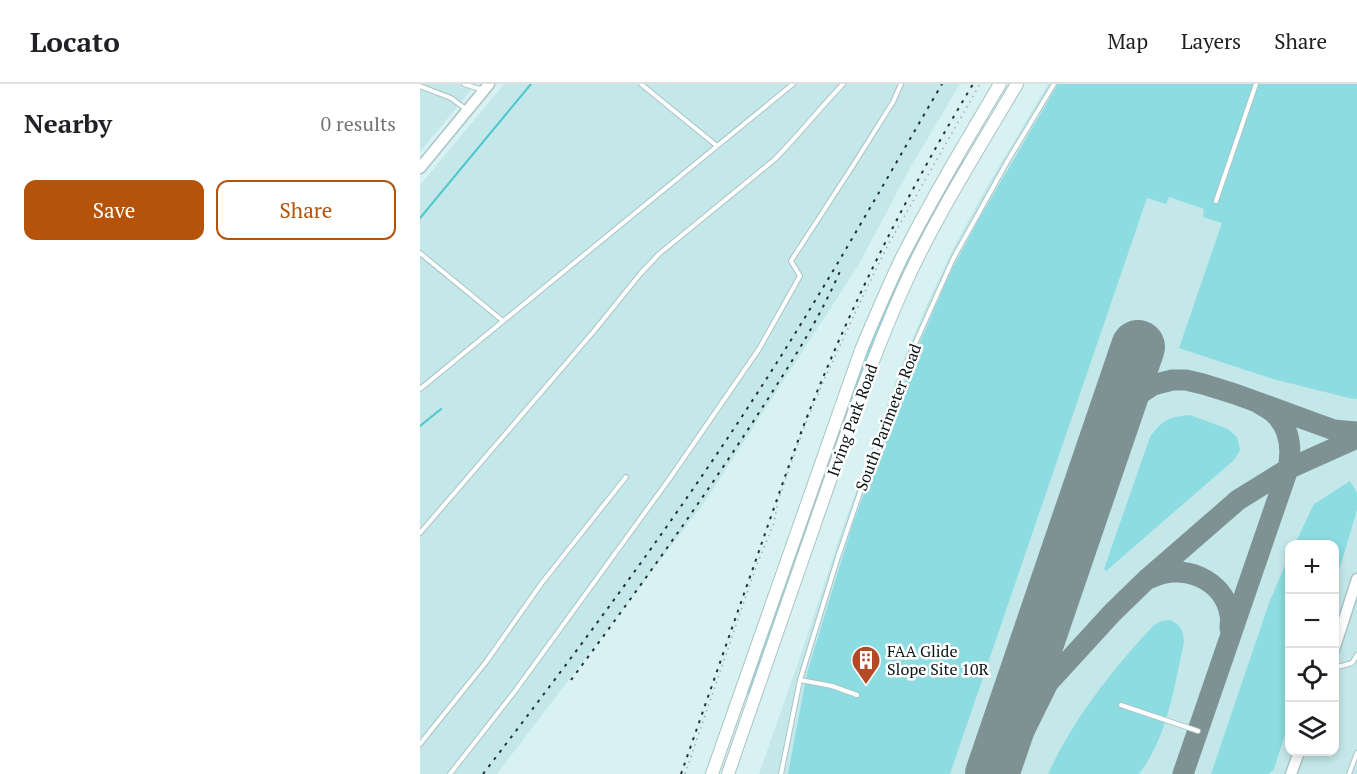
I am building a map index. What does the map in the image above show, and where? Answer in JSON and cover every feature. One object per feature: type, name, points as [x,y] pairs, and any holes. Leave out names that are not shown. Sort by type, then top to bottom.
[{"type":"main road","name":"Irving Park Road","points":[[712,774],[861,350],[919,224],[1000,84]]},
{"type":"main road","name":"Irving Park Road","points":[[728,774],[871,365],[923,248],[1017,84]]},
{"type":"street","points":[[420,168],[486,87]]},
{"type":"street","points":[[1336,648],[1357,579]]},
{"type":"street","points":[[1291,774],[1298,756]]},
{"type":"lane","points":[[464,84],[486,87]]},
{"type":"lane","points":[[641,84],[717,147]]},
{"type":"lane","points":[[420,389],[793,84]]},
{"type":"lane","points":[[420,533],[647,266],[774,160],[843,84]]},
{"type":"lane","points":[[450,774],[515,692],[597,580],[759,348],[800,276],[791,261],[902,84]]},
{"type":"lane","name":"South Parimeter Road","points":[[781,774],[800,680],[846,531],[910,355],[953,259],[1054,84]]},
{"type":"lane","points":[[1216,201],[1256,84]]},
{"type":"lane","points":[[420,86],[451,98],[468,110]]},
{"type":"lane","points":[[966,141],[979,149]]},
{"type":"lane","points":[[420,253],[503,321]]},
{"type":"lane","points":[[420,744],[486,662],[541,584],[626,477]]},
{"type":"lane","points":[[1339,667],[1352,663],[1357,655]]},
{"type":"lane","points":[[800,680],[832,686],[857,695]]},
{"type":"lane","points":[[1121,705],[1198,730]]},
{"type":"lane","points":[[736,706],[750,711]]},
{"type":"lane","points":[[1349,774],[1357,753]]},
{"type":"path","points":[[685,774],[756,567],[774,523],[778,501],[803,430],[824,380],[888,245],[980,84]]},
{"type":"shaded area","points":[[420,84],[476,84],[420,152]]},
{"type":"shaded area","points":[[504,84],[960,84],[909,170],[858,266],[704,503],[497,774],[420,774],[420,185]]},
{"type":"shaded area","points":[[1048,84],[1357,84],[1357,774],[759,774],[842,530],[901,366],[955,245]]},
{"type":"shaded area","points":[[1058,84],[1357,84],[1357,399],[1273,379],[1179,348],[1222,223],[1203,217],[1204,209],[1169,197],[1166,204],[1147,198],[950,774],[788,774],[807,673],[852,526],[918,347],[950,273]]},
{"type":"shaded area","points":[[962,158],[966,160],[937,210],[750,694],[746,693],[874,332],[915,243]]},
{"type":"shaded area","points":[[1190,415],[1228,429],[1237,437],[1240,450],[1234,460],[1106,571],[1104,569],[1150,437],[1167,420]]},
{"type":"shaded area","points":[[1350,481],[1357,493],[1357,510],[1339,571],[1339,540],[1297,540],[1314,504]]},
{"type":"shaded area","points":[[1285,565],[1285,735],[1274,769],[1269,774],[1211,774],[1269,603]]},
{"type":"shaded area","points":[[1170,620],[1181,628],[1184,642],[1169,711],[1157,744],[1139,774],[1048,774],[1082,714],[1123,659],[1154,625]]},
{"type":"waterway","points":[[420,218],[531,84]]},
{"type":"waterway","points":[[420,426],[441,409]]},
{"type":"taxiway","points":[[1112,423],[1125,406],[1153,385],[1172,380],[1186,380],[1235,394],[1334,430],[1357,432]]},
{"type":"taxiway","points":[[1183,774],[1288,469],[1290,446],[1284,425],[1274,413],[1257,402]]},
{"type":"taxiway","points":[[1003,774],[1048,683],[1113,612],[1146,580],[1238,500],[1288,469],[1357,438]]},
{"type":"taxiway","points":[[1151,578],[1176,572],[1188,573],[1211,583],[1226,602],[1230,629]]},
{"type":"runway","points":[[992,774],[1138,347]]},
{"type":"railway","points":[[483,774],[623,587],[724,444],[851,241],[942,84]]},
{"type":"railway","points":[[681,774],[787,470],[823,378],[861,292],[903,207],[973,84]]},
{"type":"railway","points":[[571,680],[669,545],[739,443],[804,340],[841,269]]},
{"type":"place","name":"FAA Glide Slope Site 10R","points":[[866,686]]}]
